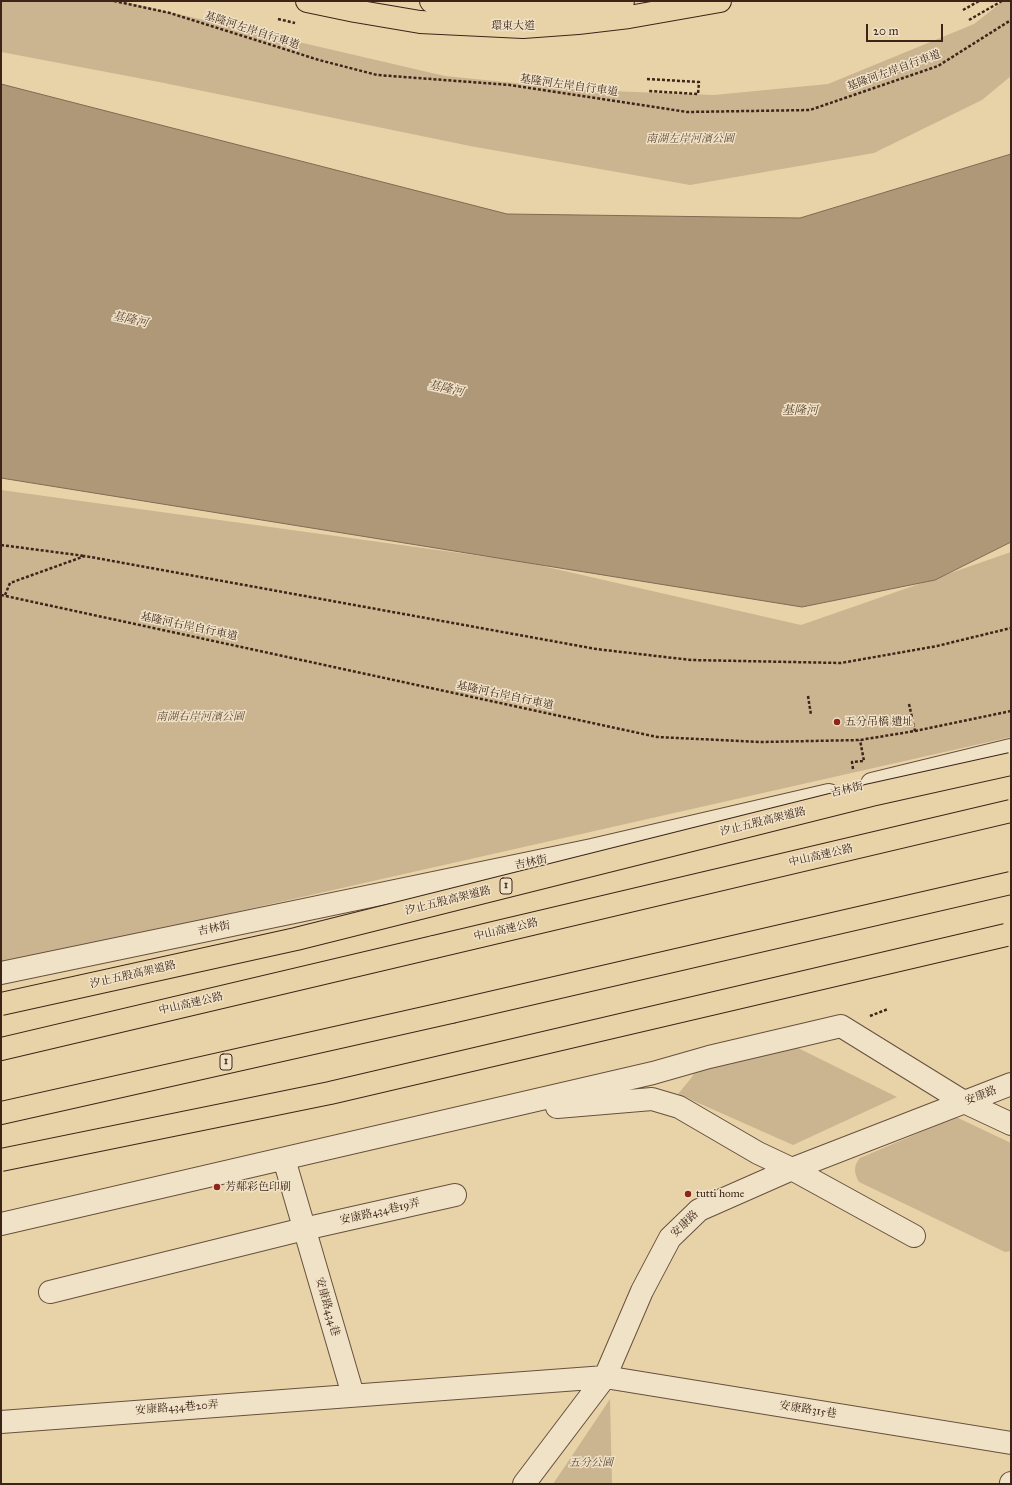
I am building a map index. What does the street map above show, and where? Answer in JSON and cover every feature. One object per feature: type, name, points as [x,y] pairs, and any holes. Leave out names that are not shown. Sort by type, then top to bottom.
[{"type":"highway","name":"環東大道","points":[[307,1],[420,22],[523,27],[629,17],[720,1]]},
{"type":"highway","name":"環東大道","points":[[431,1],[482,8],[587,6],[623,1]]},
{"type":"highway","points":[[457,1],[482,8]]},
{"type":"highway","name":"汐止五股高架道路","points":[[1,1004],[296,938],[871,795],[1011,764]]},
{"type":"highway","name":"中山高速公路","points":[[1,1049],[1011,811]]},
{"type":"highway","name":"1","points":[[1,1113],[451,1012],[1011,883]]},
{"type":"highway","points":[[1,1160],[330,1093],[1011,934]]},
{"type":"street","name":"吉林街","points":[[1,973],[592,850],[1011,750]]},
{"type":"street","points":[[1,1224],[653,1073],[709,1057],[841,1026],[964,1102],[1011,1124]]},
{"type":"street","name":"安康路","points":[[524,1484],[605,1377],[642,1291],[670,1238],[699,1210],[792,1169],[1011,1084]]},
{"type":"street","points":[[460,1118],[608,1102],[652,1099],[679,1107],[758,1153],[792,1169],[914,1236]]},
{"type":"street","name":"安康路434巷","points":[[284,1159],[353,1395]]},
{"type":"street","name":"安康路434巷19弄","points":[[304,1230],[456,1195]]},
{"type":"street","points":[[50,1292],[304,1230]]},
{"type":"street","points":[[353,1395],[605,1377]]},
{"type":"street","name":"安康路315巷","points":[[605,1377],[1011,1443]]},
{"type":"street","name":"安康路434巷20弄","points":[[1,1422],[353,1395]]},
{"type":"path","name":"基隆河左岸自行車道","points":[[114,1],[170,13],[319,60],[377,75],[510,85],[687,112],[810,110],[938,66],[1011,20]]},
{"type":"path","points":[[963,10],[978,1]]},
{"type":"path","points":[[969,20],[1002,1]]},
{"type":"path","points":[[647,79],[699,82],[698,94],[648,91]]},
{"type":"path","points":[[1,545],[85,556],[596,649],[691,660],[841,663],[937,646],[1011,628]]},
{"type":"path","points":[[5,595],[10,583],[85,556]]},
{"type":"path","name":"基隆河右岸自行車道","points":[[1,594],[657,737],[760,742],[860,740],[915,731],[1011,711]]},
{"type":"path","points":[[808,696],[811,716]]},
{"type":"path","points":[[909,704],[915,731]]},
{"type":"green space","name":"南湖左岸河濱公園","points":[[1,1],[122,1],[445,76],[584,90],[714,95],[828,84],[974,24],[1003,1],[1011,1],[1011,76],[982,100],[874,153],[690,185],[470,146],[159,82],[1,52]]},
{"type":"green space","name":"南湖右岸河濱公園","points":[[1,490],[525,562],[801,625],[1011,552],[1011,737],[1,965]]},
{"type":"green space","points":[[790,1044],[897,1097],[793,1145],[678,1094],[692,1077],[696,1069]]},
{"type":"green space","points":[[956,1117],[1011,1143],[1011,1251],[1005,1252],[859,1182],[857,1179],[855,1167],[860,1158]]},
{"type":"green space","name":"五分公園","points":[[610,1399],[612,1484],[553,1484]]},
{"type":"water","name":"基隆河","points":[[1,84],[507,214],[800,218],[1011,154],[1011,542],[935,580],[802,607],[1,478]]},
{"type":"place","name":"五分吊橋 遺址","points":[[837,722]]},
{"type":"place","name":"芳鄰彩色印刷","points":[[217,1187]]},
{"type":"place","name":"tutti home","points":[[688,1194]]}]
